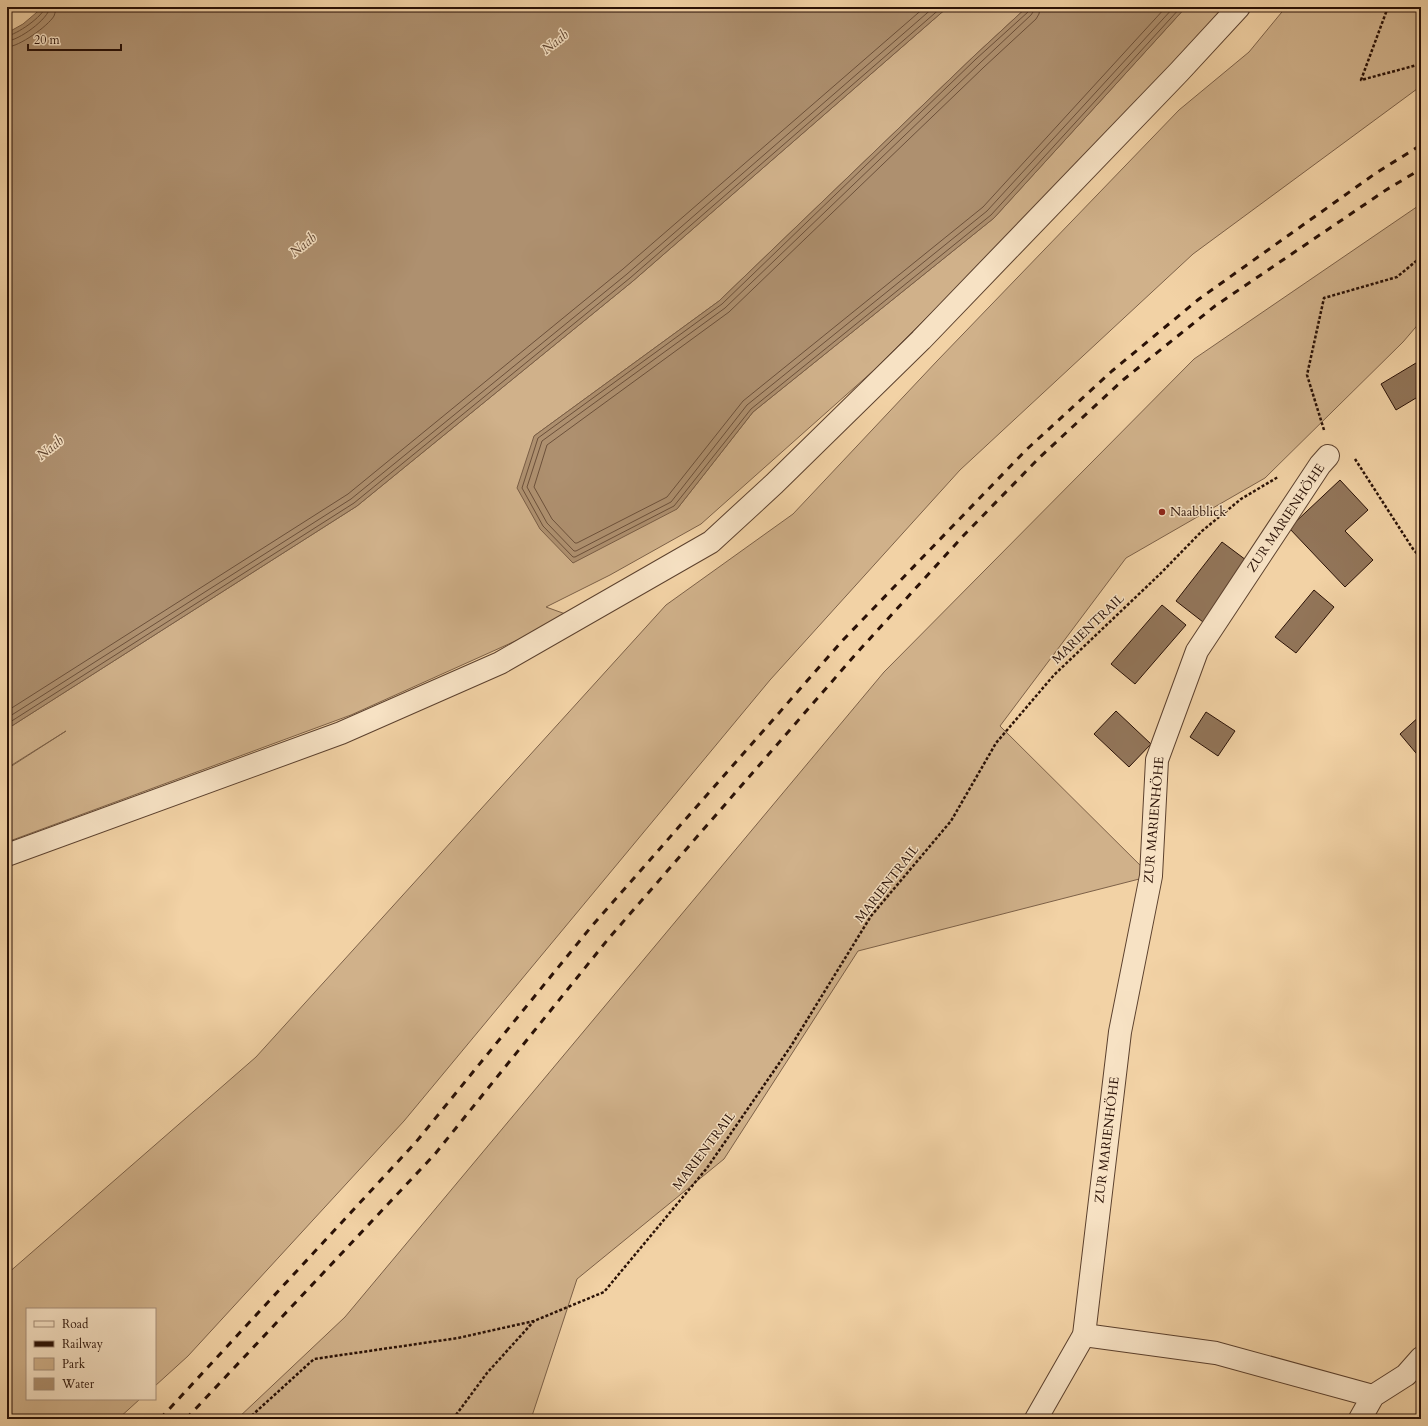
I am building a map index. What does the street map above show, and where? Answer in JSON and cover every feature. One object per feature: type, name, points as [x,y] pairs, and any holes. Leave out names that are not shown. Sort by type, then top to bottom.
[{"type":"street","points":[[7,855],[341,733],[500,664],[711,542],[774,484],[921,340],[1179,72],[1239,7]]},
{"type":"street","name":"ZUR MARIENHÖHE","points":[[1036,1419],[1084,1335],[1120,1032],[1151,876],[1157,760],[1197,651],[1320,465],[1328,456]]},
{"type":"street","points":[[1084,1335],[1216,1352],[1373,1396]]},
{"type":"street","points":[[1360,1419],[1373,1396],[1406,1375],[1421,1358]]},
{"type":"path","points":[[1388,7],[1361,80],[1421,64]]},
{"type":"path","points":[[1328,456],[1327,442],[1307,375],[1324,298],[1397,277],[1421,257]]},
{"type":"path","name":"ZUR MARIENHÖHE","points":[[1328,456],[1344,444],[1413,549],[1421,558]]},
{"type":"path","name":"MARIENTRAIL","points":[[248,1419],[314,1359],[458,1338],[534,1321],[604,1292],[707,1168],[792,1046],[872,916],[951,821],[996,743],[1054,676],[1160,574],[1202,531],[1241,499]]},
{"type":"path","points":[[453,1419],[487,1373],[534,1321]]},
{"type":"green space","points":[[948,7],[1027,7],[719,301],[534,436],[677,509],[753,412],[994,218],[1186,7],[1223,7],[1194,41],[1047,197],[873,371],[701,524],[610,575],[546,607],[571,616],[351,715],[7,842],[7,769],[66,731],[7,768],[7,729],[357,506],[633,281]]},
{"type":"green space","points":[[1286,7],[1421,7],[1421,86],[1193,254],[960,470],[770,680],[404,1121],[188,1356],[156,1385],[156,1308],[26,1308],[26,1400],[139,1400],[118,1419],[7,1419],[7,1274],[256,1057],[666,605],[793,514],[937,361],[1179,110],[1249,52]]},
{"type":"green space","points":[[1421,204],[1421,321],[1403,342],[1265,478],[1126,558],[1000,726],[1151,876],[858,951],[724,1159],[577,1279],[531,1419],[237,1419],[345,1317],[884,672],[1194,359]]},
{"type":"water","name":"Naab","points":[[43,7],[948,7],[633,281],[357,506],[7,729],[7,33],[23,24]]},
{"type":"water","points":[[1027,7],[1186,7],[994,218],[753,412],[677,509],[573,563],[540,529],[517,488],[534,436],[719,301]]},
{"type":"building","points":[[1421,360],[1421,395],[1396,410],[1381,384]]},
{"type":"building","points":[[1340,480],[1368,510],[1345,531],[1373,560],[1345,587],[1289,528]]},
{"type":"building","points":[[1222,542],[1250,563],[1203,622],[1176,601]]},
{"type":"building","points":[[1314,590],[1334,607],[1296,653],[1275,637]]},
{"type":"building","points":[[1162,605],[1186,625],[1135,684],[1111,664]]},
{"type":"building","points":[[1116,711],[1151,744],[1129,767],[1094,734]]},
{"type":"building","points":[[1206,712],[1235,731],[1218,756],[1190,737]]},
{"type":"building","points":[[1421,715],[1421,759],[1400,734]]},
{"type":"railway","points":[[160,1419],[416,1142],[591,927],[843,640],[1026,450],[1112,371],[1199,299],[1376,173],[1421,145]]},
{"type":"railway","points":[[186,1419],[435,1154],[609,938],[855,655],[964,535],[1040,457],[1123,380],[1215,306],[1386,190],[1421,169]]},
{"type":"place","name":"Naabblick","points":[[1162,512]]}]
